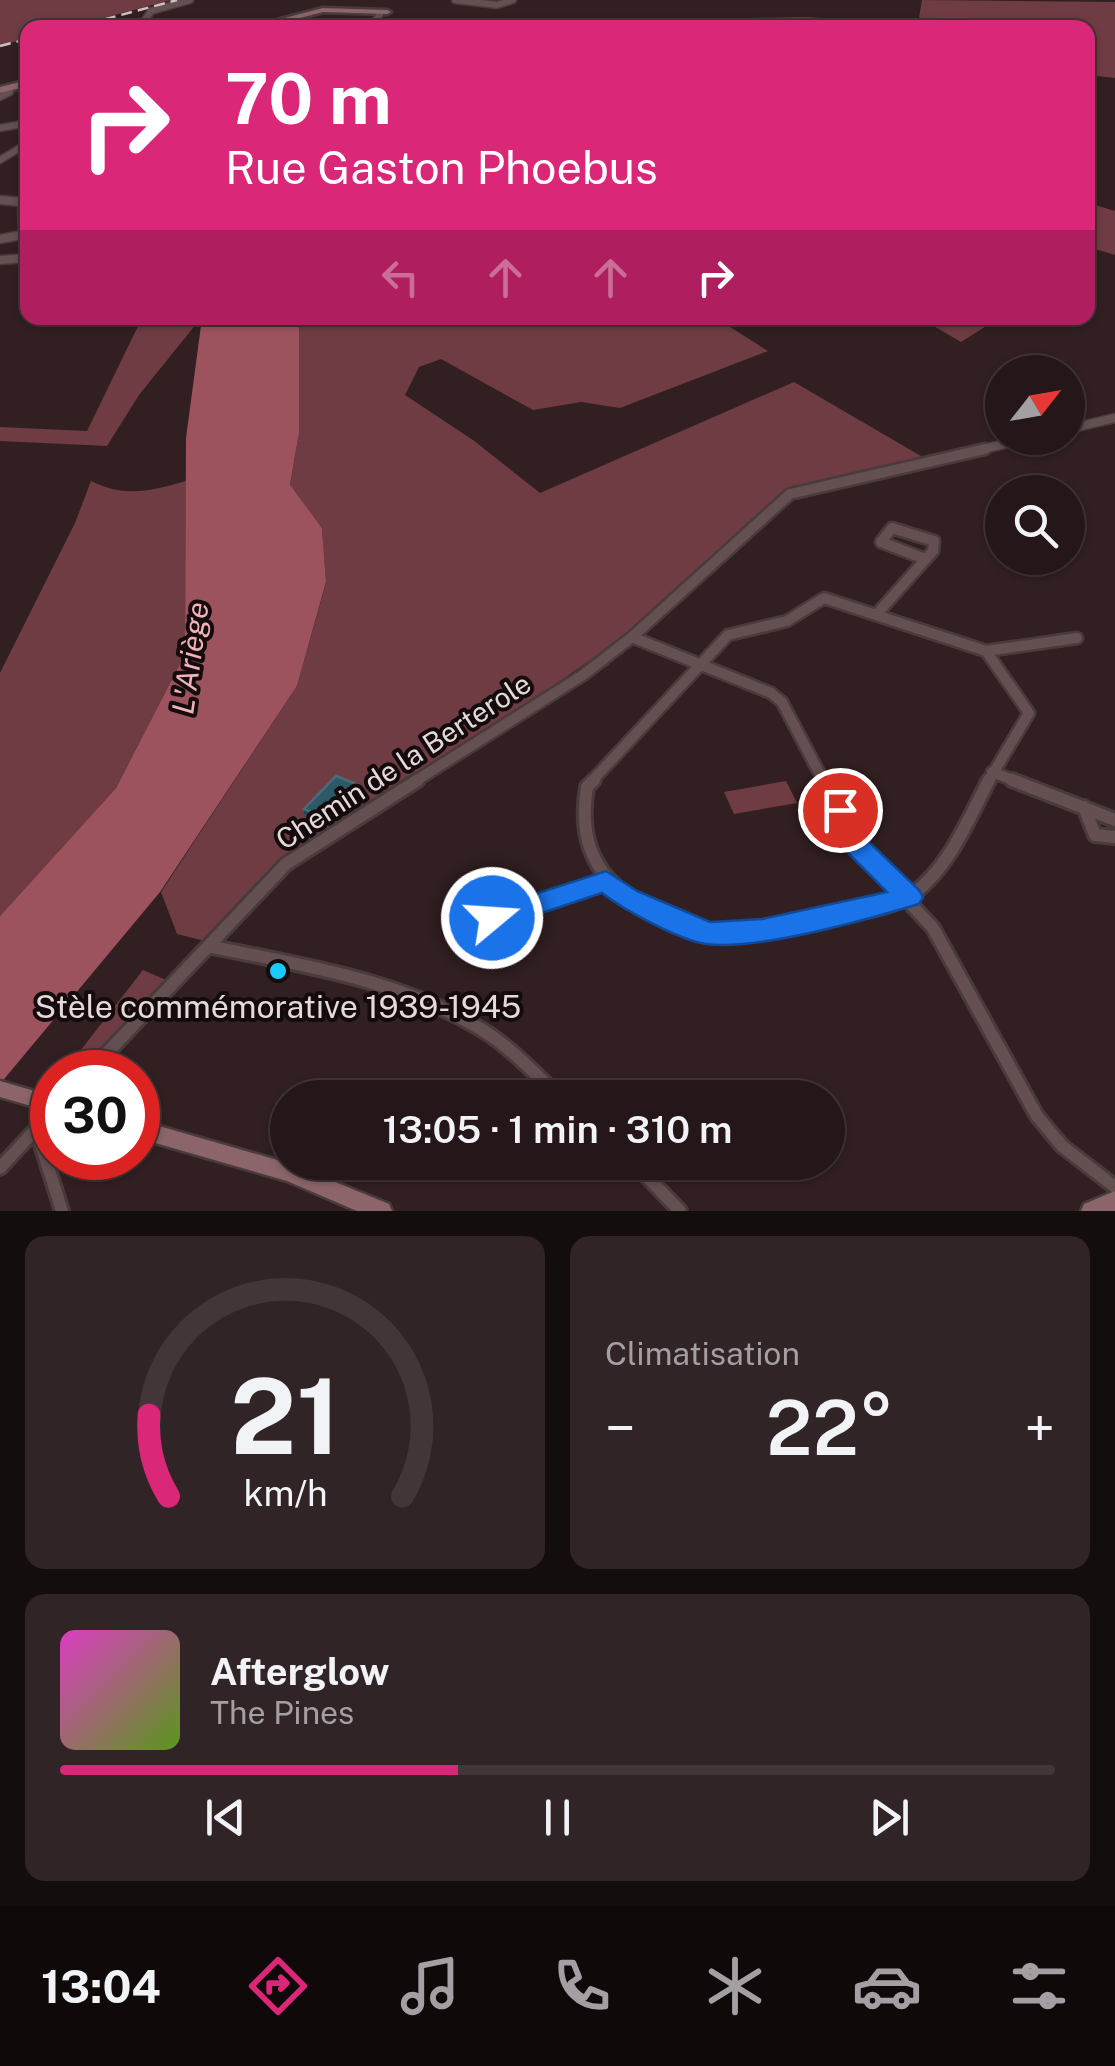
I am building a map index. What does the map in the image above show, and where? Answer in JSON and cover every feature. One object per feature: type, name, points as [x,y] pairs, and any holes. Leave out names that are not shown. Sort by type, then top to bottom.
[{"type":"main road","points":[[282,20],[323,10],[380,9]]},
{"type":"main road","points":[[0,1089],[30,1100]]},
{"type":"main road","points":[[160,1135],[291,1174],[381,1211]]},
{"type":"main road","points":[[1092,1211],[1115,1201]]},
{"type":"street","points":[[145,20],[151,11],[190,0]]},
{"type":"street","points":[[455,0],[497,5],[513,0]]},
{"type":"street","points":[[0,269],[5,259]]},
{"type":"street","points":[[1085,425],[1115,418]]},
{"type":"street","name":"Chemin de la Berterole","points":[[110,1050],[286,864],[590,669],[632,637],[790,494],[985,449]]},
{"type":"street","points":[[876,615],[933,552],[934,541],[892,528],[881,542],[925,559]]},
{"type":"street","points":[[986,652],[1028,712],[938,869],[909,897],[762,930],[707,933],[628,898],[606,881],[587,830],[582,805],[587,787],[728,636],[787,621],[824,598],[986,652],[1077,638]]},
{"type":"street","points":[[632,637],[771,692],[782,702],[859,848],[909,897],[933,928],[1050,1134],[1115,1187]]},
{"type":"street","points":[[992,772],[1115,820]]},
{"type":"street","points":[[1084,807],[1086,820],[1095,834],[1115,837]]},
{"type":"street","points":[[524,908],[606,881]]},
{"type":"street","points":[[208,946],[339,974],[424,1004],[479,1028],[540,1080]]},
{"type":"street","points":[[0,1168],[30,1136]]},
{"type":"street","points":[[52,1180],[62,1211]]},
{"type":"street","points":[[650,1180],[680,1211]]},
{"type":"shaded area","points":[[0,0],[171,0],[96,20],[20,20],[20,40],[0,46]]},
{"type":"shaded area","points":[[922,0],[1115,2],[1115,78],[1095,76],[1095,20],[919,17]]},
{"type":"shaded area","points":[[807,17],[841,20],[746,20]]},
{"type":"shaded area","points":[[1095,205],[1115,211],[1115,255],[1095,249]]},
{"type":"shaded area","points":[[139,325],[195,325],[139,395],[107,446],[0,441],[0,427],[87,431]]},
{"type":"shaded area","points":[[299,325],[727,325],[768,351],[620,408],[581,402],[533,410],[441,359],[419,367],[405,395],[473,440],[540,493],[794,382],[938,466],[795,497],[606,667],[589,661],[384,802],[280,864],[205,941],[177,934],[161,892],[297,686],[326,583],[322,528],[290,486],[299,433]]},
{"type":"shaded area","points":[[932,325],[988,325],[961,342]]},
{"type":"shaded area","points":[[91,481],[115,490],[138,491],[186,481],[185,654],[116,788],[0,916],[0,673],[75,523]]},
{"type":"shaded area","points":[[786,781],[797,803],[734,814],[724,792]]},
{"type":"shaded area","points":[[143,970],[166,980],[99,1050],[81,1050]]},
{"type":"water","name":"L'Ariège","points":[[201,325],[299,325],[299,433],[290,485],[322,528],[326,582],[297,686],[160,892],[0,1084],[0,916],[116,788],[185,654],[186,438]]},
{"type":"building","points":[[336,776],[359,785],[327,819],[304,809]]},
{"type":"railway","points":[[102,20],[177,0]]},
{"type":"railway","points":[[0,46],[20,41]]},
{"type":"place","name":"Stèle commémorative 1939-1945","points":[[278,971]]},
{"type":"route","points":[[492,918],[500,906],[513,904],[524,908],[606,881],[628,898],[707,933],[762,930],[909,897],[859,848],[840,810]]}]
